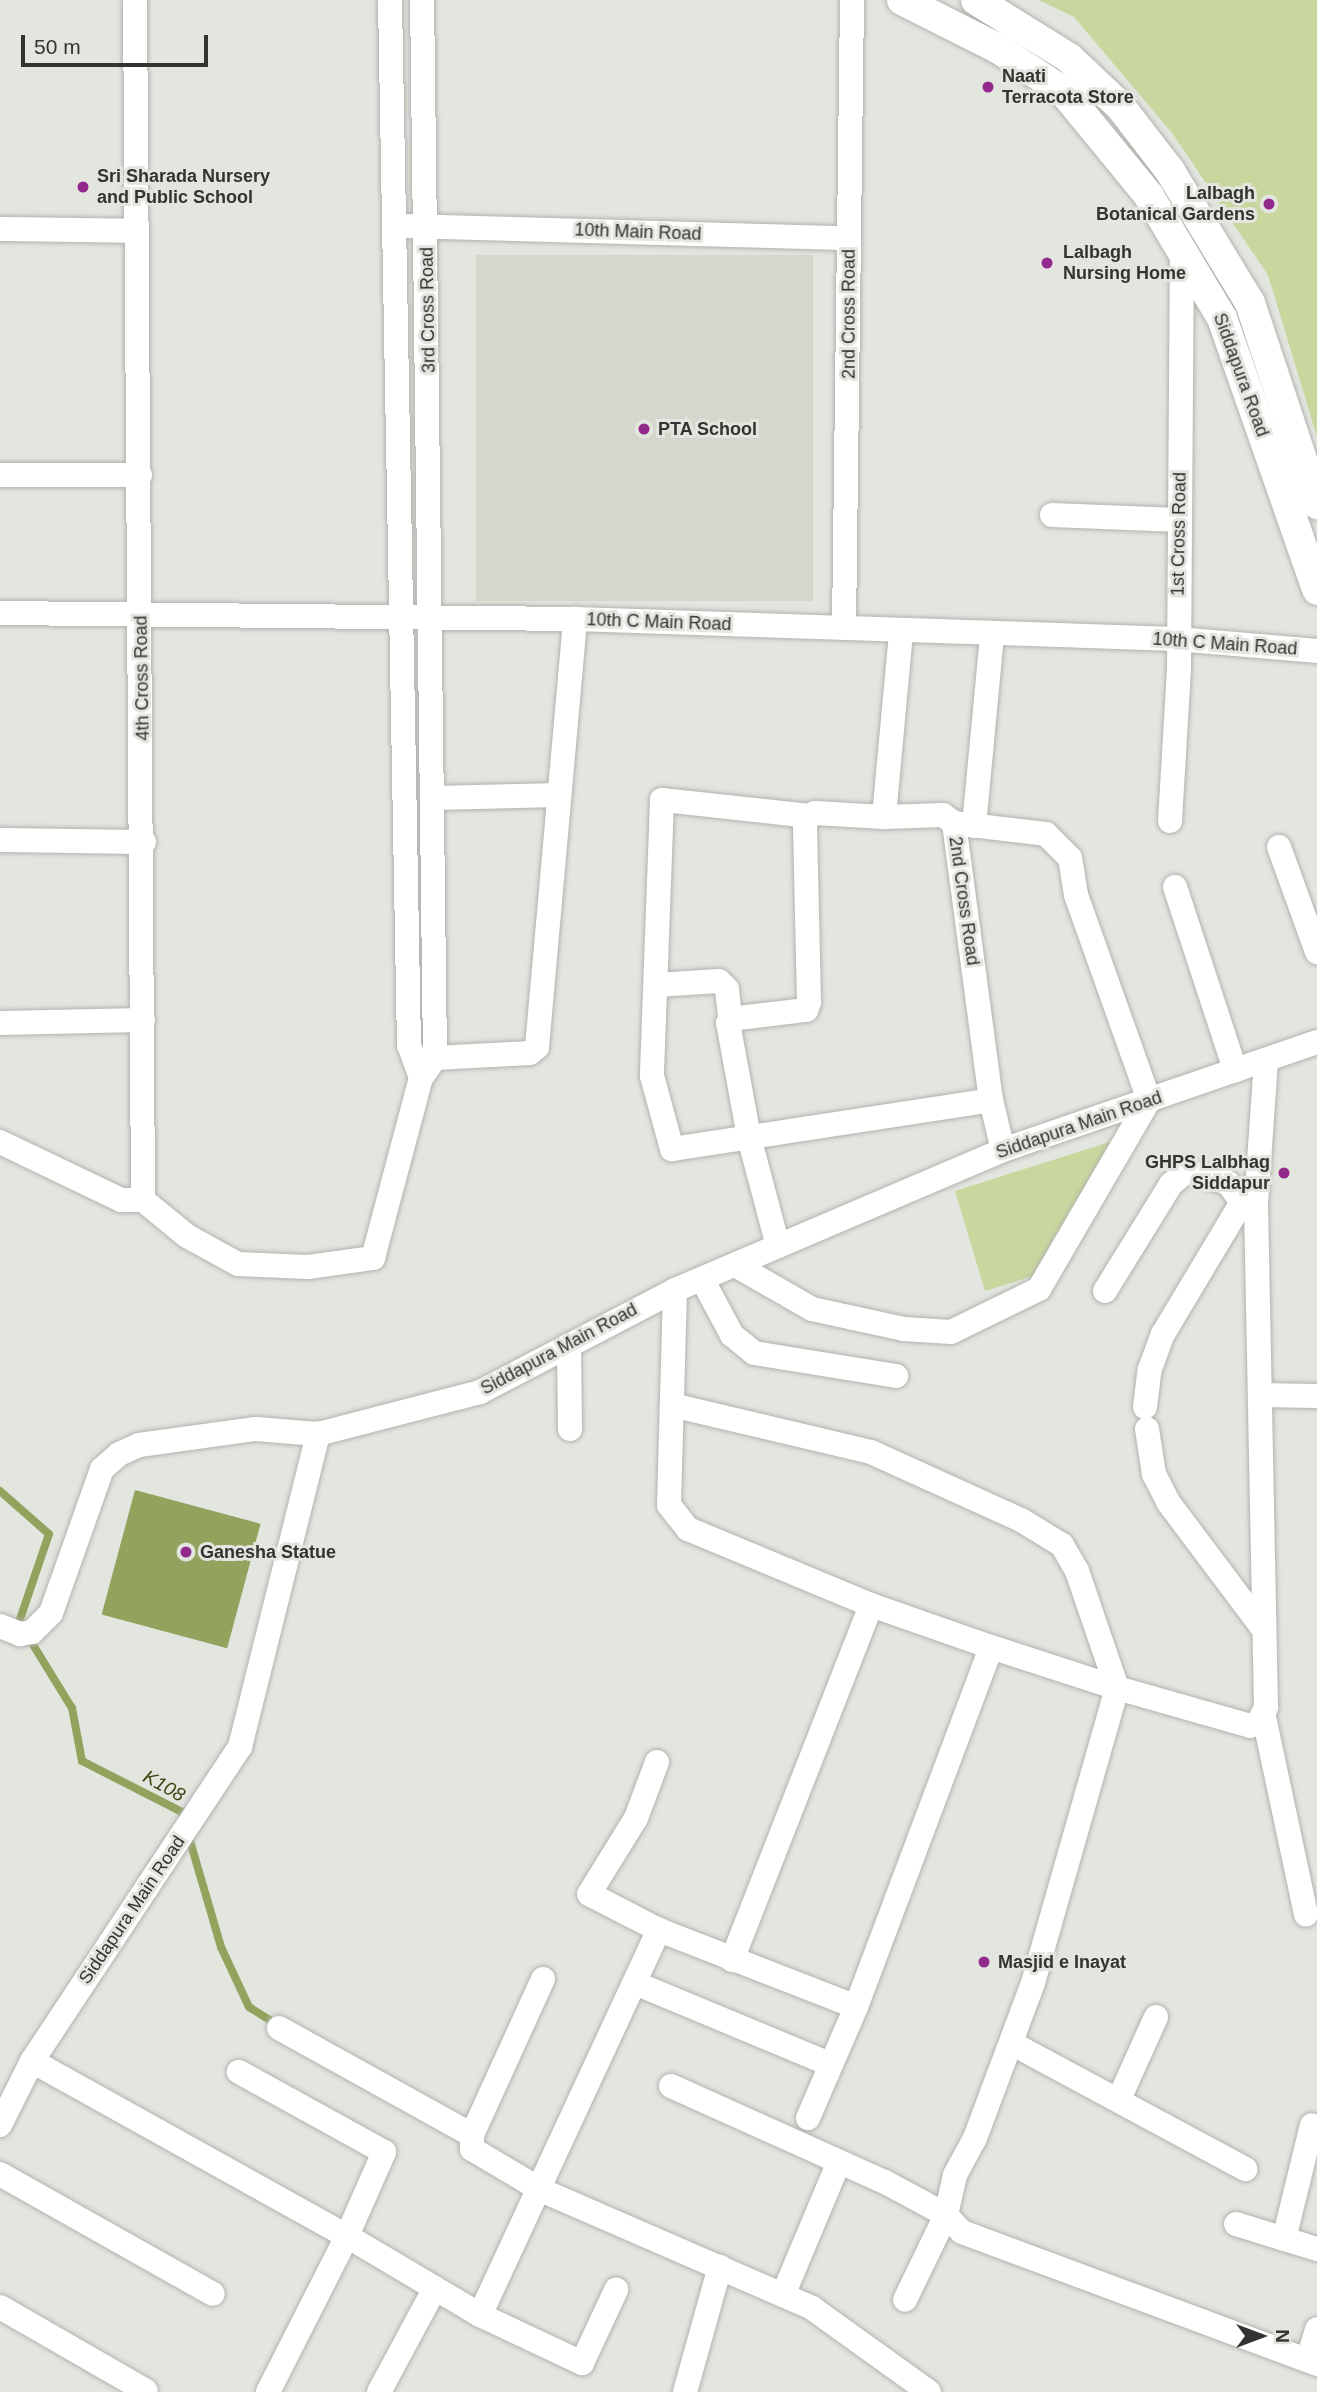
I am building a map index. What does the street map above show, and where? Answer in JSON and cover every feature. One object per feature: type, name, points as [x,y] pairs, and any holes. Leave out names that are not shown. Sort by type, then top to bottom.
[{"type":"main road","name":"Siddapura Road","points":[[902,0],[999,49],[1064,92],[1119,157],[1182,246],[1222,318],[1317,590]]},
{"type":"main road","name":"Siddapura Road","points":[[976,0],[1069,58],[1120,106],[1170,171],[1250,303],[1317,504]]},
{"type":"street","name":"4th Cross Road","points":[[135,0],[144,842],[143,1200]]},
{"type":"street","points":[[390,0],[404,620],[409,1045],[428,1068],[530,1054],[537,1047],[575,620]]},
{"type":"street","name":"3rd Cross Road","points":[[143,1200],[187,1236],[238,1264],[308,1267],[373,1258],[428,1068],[434,798],[422,0]]},
{"type":"street","name":"2nd Cross Road","points":[[844,628],[852,0]]},
{"type":"street","name":"10th Main Road","points":[[394,226],[849,238]]},
{"type":"street","points":[[0,229],[137,231]]},
{"type":"street","name":"1st Cross Road","points":[[1170,821],[1177,639],[1182,246]]},
{"type":"street","points":[[0,475],[140,475]]},
{"type":"street","points":[[1052,515],[1179,520]]},
{"type":"street","name":"10th C Main Road","points":[[0,612],[433,621],[575,620],[844,628],[901,633],[1177,639],[1317,651]]},
{"type":"street","points":[[884,817],[901,633]]},
{"type":"street","points":[[737,1266],[812,1309],[904,1329],[951,1332],[1039,1289],[1149,1100],[1076,895],[1070,858],[1057,840],[1046,834],[964,824],[992,635]]},
{"type":"street","points":[[434,798],[559,795]]},
{"type":"street","name":"2nd Cross Road","points":[[656,985],[662,800],[810,816],[943,816],[964,824],[991,1100],[1003,1150]]},
{"type":"street","points":[[730,1019],[806,1010],[809,1002],[805,820],[810,816]]},
{"type":"street","points":[[0,840],[144,842]]},
{"type":"street","points":[[1279,847],[1317,952]]},
{"type":"street","points":[[1175,887],[1234,1070]]},
{"type":"street","points":[[778,1246],[749,1137],[727,1029],[730,1019],[727,989],[719,981],[656,985],[652,1076],[672,1149],[749,1137],[991,1100]]},
{"type":"street","points":[[0,1023],[143,1020]]},
{"type":"street","name":"Siddapura Main Road","points":[[0,2125],[32,2061],[240,1747],[318,1434],[480,1392],[675,1290],[737,1266],[1003,1150],[1234,1070],[1266,1062],[1317,1042]]},
{"type":"street","points":[[1266,1062],[1249,1198],[1260,1395],[1264,1717],[1306,1915]]},
{"type":"street","points":[[0,1142],[121,1200],[143,1200]]},
{"type":"street","points":[[1105,1291],[1171,1184],[1188,1171],[1228,1183],[1249,1198]]},
{"type":"street","points":[[1249,1198],[1163,1335],[1150,1369],[1146,1418],[1154,1474],[1168,1503],[1264,1630]]},
{"type":"street","points":[[702,1279],[732,1335],[754,1353],[896,1376]]},
{"type":"street","points":[[675,1290],[669,1505],[688,1529],[871,1605],[991,1647],[1117,1688],[1250,1726],[1264,1717]]},
{"type":"street","points":[[569,1345],[570,1429]]},
{"type":"street","points":[[1260,1395],[1317,1396]]},
{"type":"street","points":[[672,1405],[871,1452],[1041,1530],[1062,1545],[1077,1571],[1117,1688],[1013,2044],[975,2138],[955,2175],[946,2215],[905,2300]]},
{"type":"street","points":[[0,1626],[20,1634],[32,1632],[51,1613],[102,1469],[119,1454],[139,1445],[256,1429],[318,1434]]},
{"type":"street","points":[[732,1960],[871,1605]]},
{"type":"street","points":[[808,2118],[856,2007],[991,1647]]},
{"type":"street","points":[[657,1762],[636,1818],[589,1894],[659,1930],[851,2005]]},
{"type":"street","points":[[480,2315],[541,2190],[659,1930]]},
{"type":"street","points":[[543,1979],[472,2134],[472,2149],[541,2190],[812,2308],[929,2392]]},
{"type":"street","points":[[635,1983],[830,2064]]},
{"type":"street","points":[[1119,2099],[1156,2017]]},
{"type":"street","points":[[278,2028],[472,2134]]},
{"type":"street","points":[[1013,2044],[1245,2169]]},
{"type":"street","points":[[32,2061],[347,2236],[480,2315],[582,2363],[616,2290]]},
{"type":"street","points":[[239,2072],[384,2152],[347,2236],[268,2392]]},
{"type":"street","points":[[671,2086],[839,2162],[946,2215],[962,2232],[1312,2362],[1317,2329]]},
{"type":"street","points":[[1284,2239],[1312,2125]]},
{"type":"street","points":[[783,2295],[839,2162]]},
{"type":"street","points":[[0,2174],[213,2294]]},
{"type":"street","points":[[1236,2224],[1317,2249]]},
{"type":"street","points":[[685,2392],[720,2267]]},
{"type":"street","points":[[388,2389],[435,2288]]},
{"type":"street","points":[[0,2307],[146,2391]]},
{"type":"shaded area","name":"Lalbagh Botanical Gardens","points":[[1039,0],[1317,0],[1317,437],[1268,275],[1172,133],[1074,17]]},
{"type":"shaded area","name":"PTA School","points":[[476,255],[813,255],[813,601],[476,601]]},
{"type":"shaded area","points":[[1119,1139],[1049,1271],[985,1291],[955,1191]]},
{"type":"shaded area","points":[[135,1490],[261,1524],[227,1648],[102,1615]]},
{"type":"waterway","name":"K108","points":[[0,1491],[49,1534],[19,1622],[72,1708],[82,1761],[182,1812],[185,1822]]},
{"type":"waterway","name":"K108","points":[[188,1834],[221,1947],[249,2007],[278,2025]]},
{"type":"place","name":"Naati Terracota Store","points":[[988,87]]},
{"type":"place","name":"Sri Sharada Nursery and Public School","points":[[83,187]]},
{"type":"place","name":"Lalbagh Botanical Gardens","points":[[1269,204]]},
{"type":"place","name":"Lalbagh Nursing Home","points":[[1047,263]]},
{"type":"place","name":"PTA School","points":[[644,429]]},
{"type":"place","name":"GHPS Lalbhag Siddapur","points":[[1284,1173]]},
{"type":"place","name":"Ganesha Statue","points":[[186,1552]]},
{"type":"place","name":"Masjid e Inayat","points":[[984,1962]]}]
